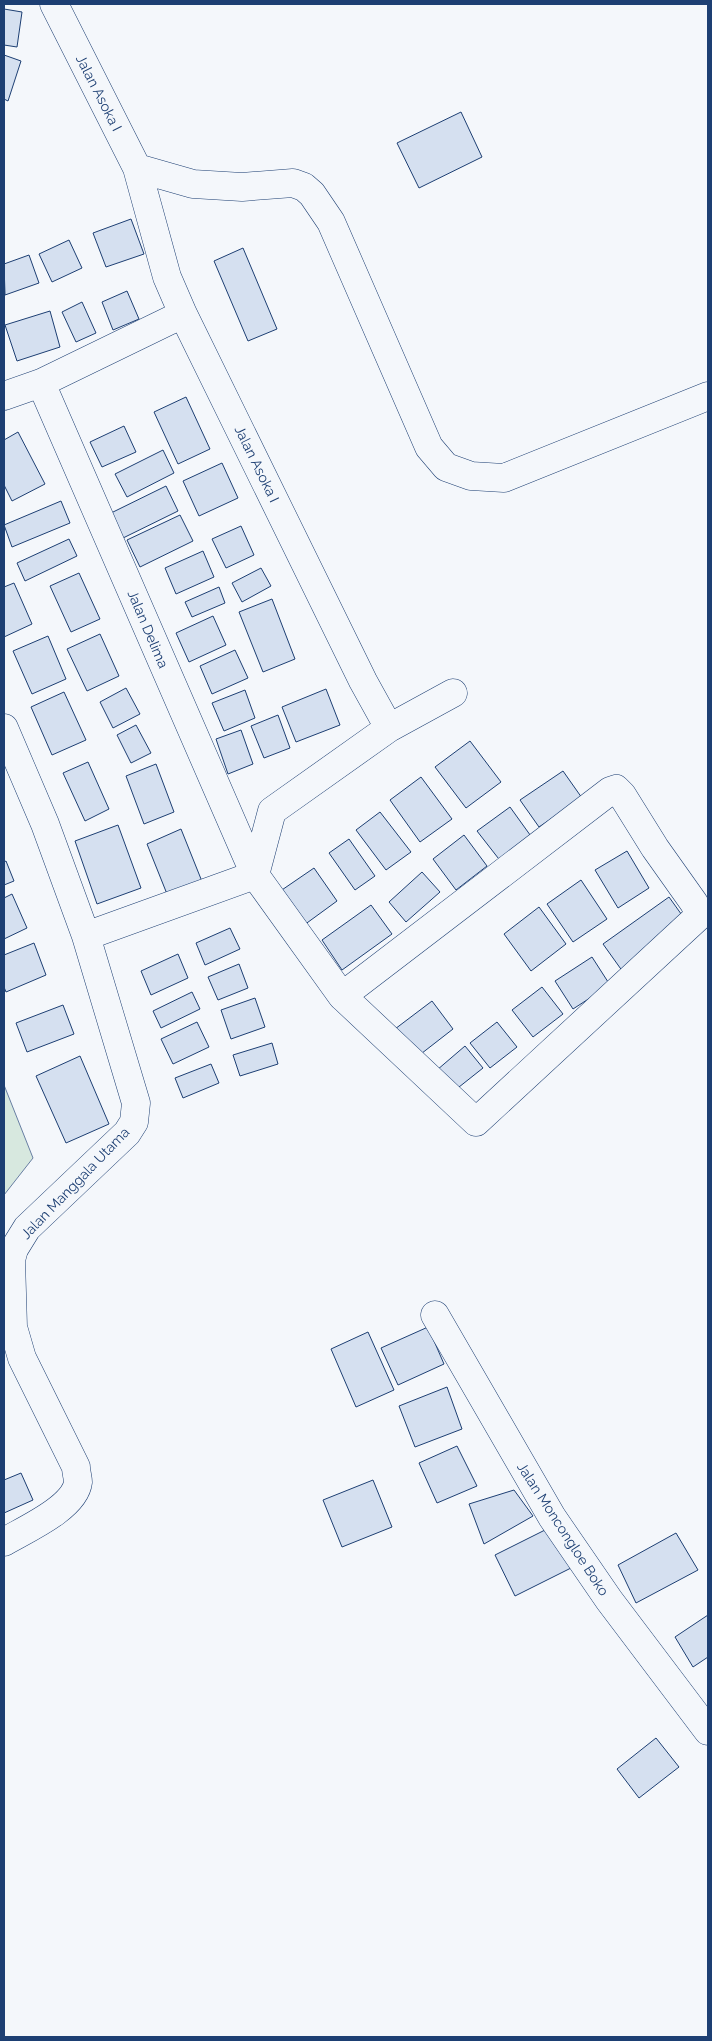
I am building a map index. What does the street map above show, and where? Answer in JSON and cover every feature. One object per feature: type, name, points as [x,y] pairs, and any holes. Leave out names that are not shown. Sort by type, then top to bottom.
[{"type":"street","name":"Jalan Asoka I","points":[[54,4],[137,168],[167,278],[183,314],[363,681],[389,728]]},
{"type":"street","points":[[137,168],[193,184],[242,187],[293,183],[304,187],[312,194],[331,222],[429,446],[446,467],[471,476],[504,478],[708,396]]},
{"type":"street","points":[[4,396],[41,383],[183,314]]},
{"type":"street","name":"Jalan Delima","points":[[41,383],[255,875],[342,996],[476,1122],[700,915],[622,795],[616,789],[611,790],[342,996]]},
{"type":"street","points":[[86,936],[255,875],[272,811],[389,728],[453,693]]},
{"type":"street","name":"Jalan Manggala Utama","points":[[4,728],[45,824],[86,936],[136,1103],[134,1122],[127,1134],[27,1228],[7,1261],[14,1327],[13,1361],[76,1467],[78,1483],[67,1501],[54,1514],[4,1542]]},
{"type":"street","name":"Jalan Moncongloe Boko","points":[[435,1315],[552,1517],[608,1600],[708,1732]]},
{"type":"shaded area","points":[[4,1085],[33,1158],[4,1195]]},
{"type":"building","points":[[4,9],[22,12],[17,47],[4,45]]},
{"type":"building","points":[[4,55],[21,61],[8,101],[4,99]]},
{"type":"building","points":[[461,112],[482,157],[419,188],[397,143]]},
{"type":"building","points":[[131,219],[144,254],[106,267],[93,233]]},
{"type":"building","points":[[69,240],[82,268],[52,282],[39,254]]},
{"type":"building","points":[[243,248],[277,329],[248,341],[214,261]]},
{"type":"building","points":[[29,255],[39,283],[5,295],[4,264]]},
{"type":"building","points":[[127,291],[139,319],[113,330],[102,302]]},
{"type":"building","points":[[82,302],[96,333],[76,342],[62,312]]},
{"type":"building","points":[[50,311],[60,347],[17,361],[5,325]]},
{"type":"building","points":[[186,397],[210,449],[178,464],[154,412]]},
{"type":"building","points":[[124,426],[136,452],[102,467],[90,442]]},
{"type":"building","points":[[18,432],[45,484],[12,501],[4,485],[4,440]]},
{"type":"building","points":[[163,450],[174,473],[127,497],[115,474]]},
{"type":"building","points":[[222,463],[238,498],[199,516],[183,481]]},
{"type":"building","points":[[166,486],[178,511],[121,539],[109,514]]},
{"type":"building","points":[[61,501],[70,523],[12,547],[4,525]]},
{"type":"building","points":[[180,515],[193,541],[140,567],[127,540]]},
{"type":"building","points":[[241,526],[254,555],[226,568],[212,539]]},
{"type":"building","points":[[69,539],[77,556],[25,581],[17,563]]},
{"type":"building","points":[[203,551],[214,577],[176,594],[165,568]]},
{"type":"building","points":[[261,568],[271,586],[242,602],[232,583]]},
{"type":"building","points":[[79,573],[100,619],[71,632],[50,586]]},
{"type":"building","points":[[14,583],[32,624],[4,637],[4,587]]},
{"type":"building","points":[[219,587],[225,603],[192,617],[185,602]]},
{"type":"building","points":[[272,599],[295,659],[263,672],[239,612]]},
{"type":"building","points":[[213,616],[226,645],[189,662],[176,633]]},
{"type":"building","points":[[100,634],[119,676],[87,691],[67,649]]},
{"type":"building","points":[[48,636],[66,679],[32,694],[13,651]]},
{"type":"building","points":[[235,650],[248,678],[212,694],[200,666]]},
{"type":"building","points":[[126,688],[140,714],[113,728],[100,702]]},
{"type":"building","points":[[326,689],[340,725],[296,742],[282,707]]},
{"type":"building","points":[[245,690],[255,718],[224,731],[212,703]]},
{"type":"building","points":[[64,692],[86,740],[52,755],[31,707]]},
{"type":"building","points":[[278,715],[290,748],[264,758],[251,726]]},
{"type":"building","points":[[136,725],[151,753],[131,763],[117,735]]},
{"type":"building","points":[[241,730],[253,764],[228,774],[216,739]]},
{"type":"building","points":[[470,741],[501,782],[466,808],[435,767]]},
{"type":"building","points":[[88,762],[109,809],[85,821],[63,773]]},
{"type":"building","points":[[156,764],[174,812],[144,824],[126,776]]},
{"type":"building","points":[[563,771],[582,798],[539,827],[520,800]]},
{"type":"building","points":[[421,777],[452,819],[420,842],[390,800]]},
{"type":"building","points":[[510,807],[533,839],[502,863],[477,831]]},
{"type":"building","points":[[380,812],[411,852],[386,870],[356,830]]},
{"type":"building","points":[[118,825],[141,888],[97,904],[75,841]]},
{"type":"building","points":[[181,829],[203,884],[169,899],[147,844]]},
{"type":"building","points":[[464,835],[487,866],[456,890],[433,859]]},
{"type":"building","points":[[349,839],[375,876],[355,890],[329,853]]},
{"type":"building","points":[[627,851],[649,888],[618,908],[595,870]]},
{"type":"building","points":[[6,861],[14,881],[4,885],[4,862]]},
{"type":"building","points":[[314,868],[337,901],[300,928],[276,894]]},
{"type":"building","points":[[422,872],[440,892],[406,922],[389,902]]},
{"type":"building","points":[[581,880],[607,919],[573,942],[547,904]]},
{"type":"building","points":[[12,894],[27,928],[4,939],[4,898]]},
{"type":"building","points":[[669,897],[689,925],[623,972],[603,944]]},
{"type":"building","points":[[371,905],[392,934],[342,970],[322,940]]},
{"type":"building","points":[[539,907],[566,944],[531,971],[504,934]]},
{"type":"building","points":[[230,928],[240,949],[205,965],[196,943]]},
{"type":"building","points":[[34,943],[46,975],[6,992],[4,987],[4,955]]},
{"type":"building","points":[[178,954],[188,978],[151,995],[141,971]]},
{"type":"building","points":[[592,957],[610,985],[573,1009],[555,981]]},
{"type":"building","points":[[239,964],[248,988],[218,1000],[208,977]]},
{"type":"building","points":[[542,987],[563,1014],[533,1037],[512,1010]]},
{"type":"building","points":[[192,992],[200,1009],[161,1028],[153,1011]]},
{"type":"building","points":[[255,998],[265,1027],[231,1039],[221,1010]]},
{"type":"building","points":[[432,1001],[453,1029],[417,1057],[395,1029]]},
{"type":"building","points":[[63,1005],[74,1034],[27,1052],[16,1023]]},
{"type":"building","points":[[197,1022],[209,1047],[173,1064],[161,1039]]},
{"type":"building","points":[[497,1022],[517,1047],[490,1068],[470,1043]]},
{"type":"building","points":[[272,1043],[278,1064],[240,1076],[233,1055]]},
{"type":"building","points":[[465,1046],[483,1068],[454,1091],[437,1070]]},
{"type":"building","points":[[80,1056],[109,1124],[66,1143],[36,1076]]},
{"type":"building","points":[[211,1064],[219,1083],[183,1098],[175,1078]]},
{"type":"building","points":[[428,1327],[444,1364],[398,1385],[381,1348]]},
{"type":"building","points":[[368,1332],[394,1390],[356,1407],[331,1349]]},
{"type":"building","points":[[447,1387],[462,1429],[415,1447],[399,1406]]},
{"type":"building","points":[[457,1446],[477,1486],[437,1503],[419,1463]]},
{"type":"building","points":[[21,1473],[33,1500],[4,1513],[4,1480]]},
{"type":"building","points":[[373,1480],[392,1527],[342,1547],[323,1500]]},
{"type":"building","points":[[514,1490],[533,1516],[484,1544],[469,1504]]},
{"type":"building","points":[[551,1527],[571,1568],[515,1596],[495,1555]]},
{"type":"building","points":[[676,1533],[698,1570],[636,1603],[618,1565]]},
{"type":"building","points":[[708,1615],[708,1657],[693,1667],[675,1637]]},
{"type":"building","points":[[656,1738],[679,1767],[639,1798],[617,1769]]}]
